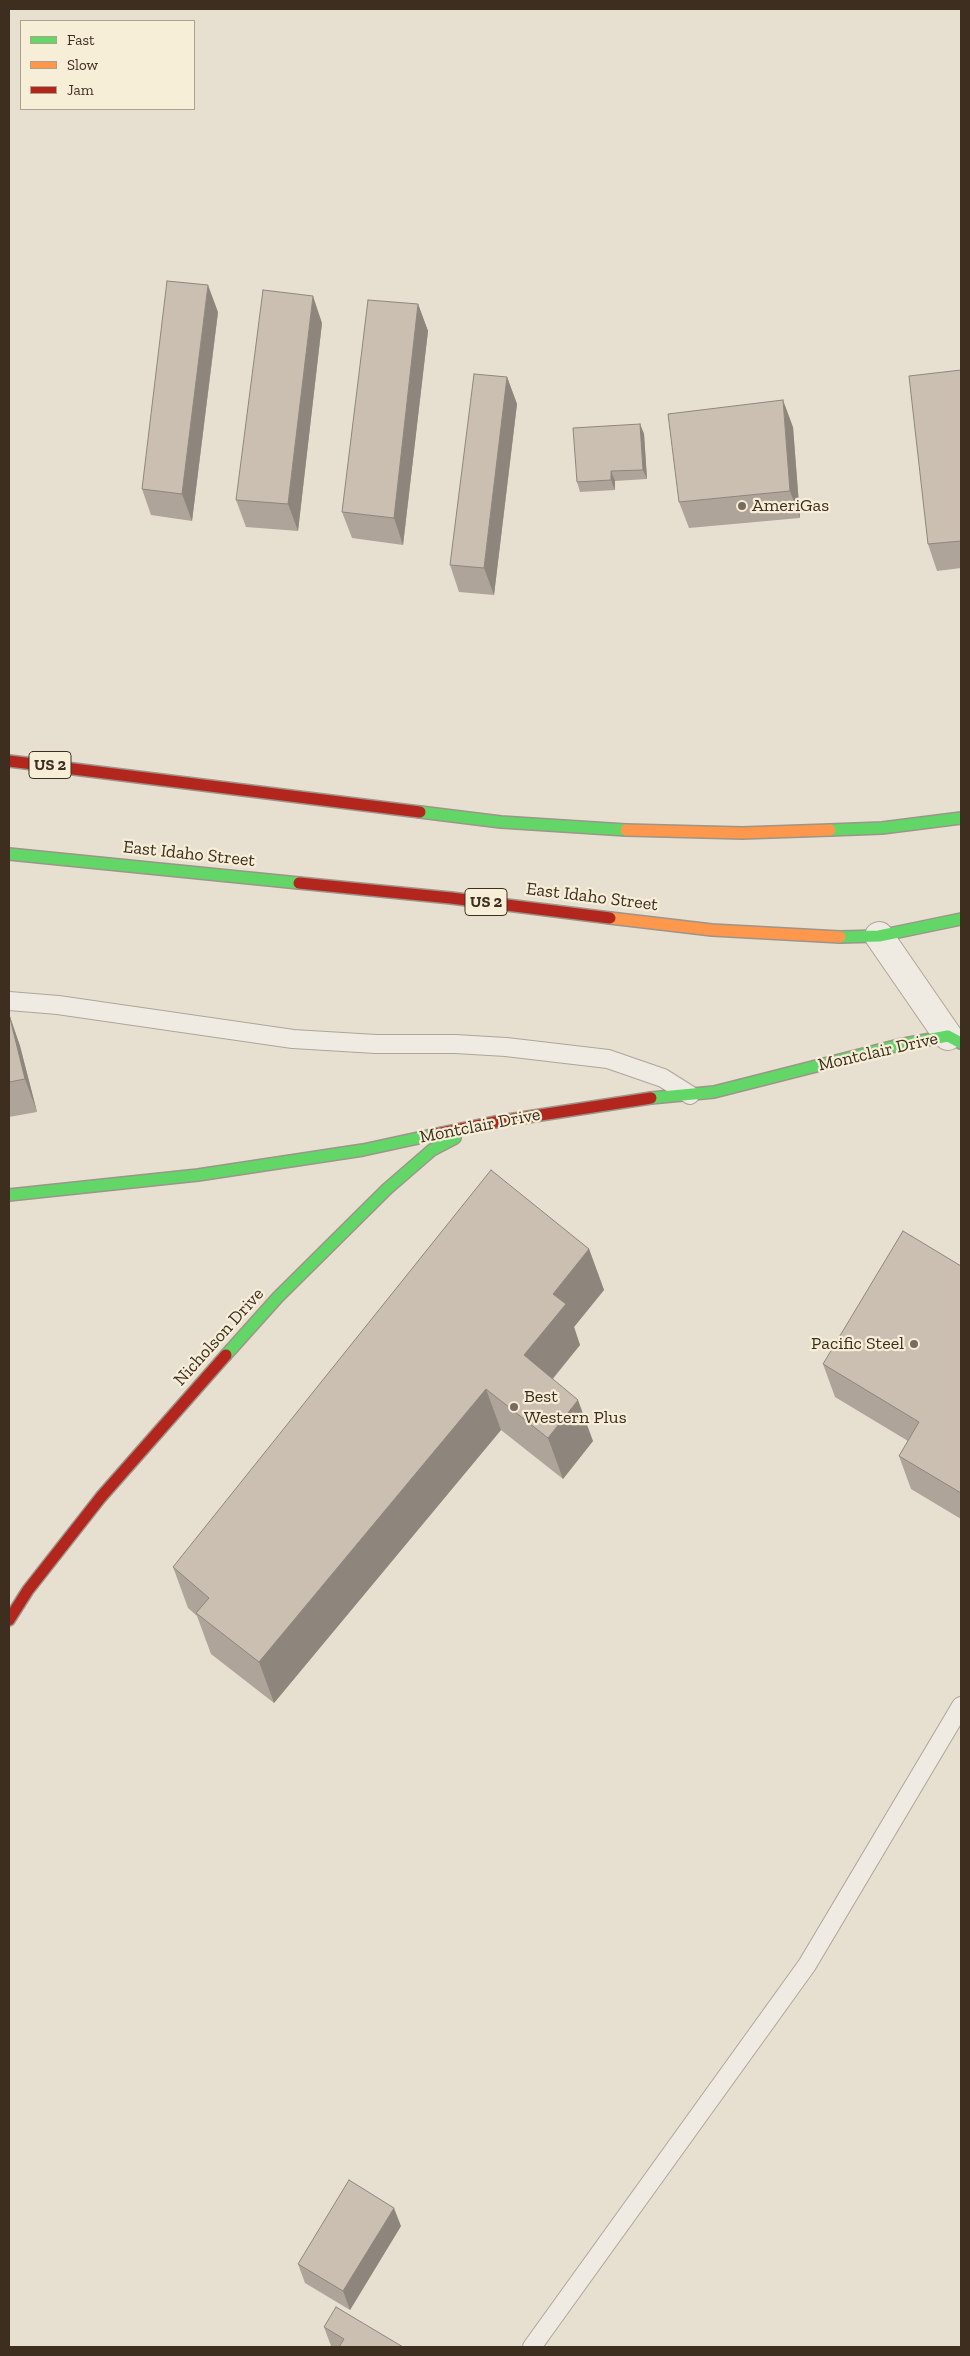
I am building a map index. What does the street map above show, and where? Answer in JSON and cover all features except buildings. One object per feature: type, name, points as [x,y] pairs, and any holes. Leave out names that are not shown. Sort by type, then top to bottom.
[{"type":"main road","name":"US 2","points":[[9,761],[502,822],[622,830],[742,833],[872,829],[961,818]]},
{"type":"main road","name":"East Idaho Street","points":[[9,854],[451,898],[712,930],[830,937],[879,936],[961,919]]},
{"type":"main road","name":"Montclair Drive","points":[[9,1195],[227,1171],[363,1150],[495,1122],[638,1099],[714,1092],[899,1044],[955,1040]]},
{"type":"main road","name":"Nicholson Drive","points":[[9,1620],[28,1590],[101,1497],[278,1297],[387,1189],[432,1150],[495,1122]]},
{"type":"street","name":"Montclair Drive","points":[[879,936],[955,1040]]},
{"type":"lane","points":[[9,1001],[58,1006],[293,1039],[376,1044],[455,1044],[506,1047],[608,1059],[663,1078],[690,1095]]},
{"type":"lane","points":[[532,2347],[807,1965],[961,1706]]},
{"type":"traffic: fast","points":[[420,812],[501,822],[626,830]]},
{"type":"traffic: fast","points":[[830,830],[882,828],[961,818]]},
{"type":"traffic: fast","points":[[9,854],[299,883]]},
{"type":"traffic: fast","points":[[840,937],[879,936],[961,919]]},
{"type":"traffic: fast","points":[[651,1098],[714,1092],[899,1045],[948,1036],[961,1043]]},
{"type":"traffic: fast","points":[[9,1195],[198,1175],[363,1150],[432,1135]]},
{"type":"traffic: fast","points":[[226,1355],[278,1297],[387,1189],[432,1150],[455,1138]]},
{"type":"traffic: slow","points":[[626,830],[742,833],[830,830]]},
{"type":"traffic: slow","points":[[610,918],[712,930],[840,937]]},
{"type":"traffic: jam","points":[[9,761],[420,812]]},
{"type":"traffic: jam","points":[[299,883],[451,898],[610,918]]},
{"type":"traffic: jam","points":[[432,1135],[495,1122],[651,1098]]},
{"type":"traffic: jam","points":[[9,1620],[28,1590],[101,1497],[226,1355]]},
{"type":"place","name":"AmeriGas","points":[[742,506]]},
{"type":"place","name":"Pacific Steel","points":[[914,1344]]},
{"type":"place","name":"Best Western Plus","points":[[514,1407]]}]
